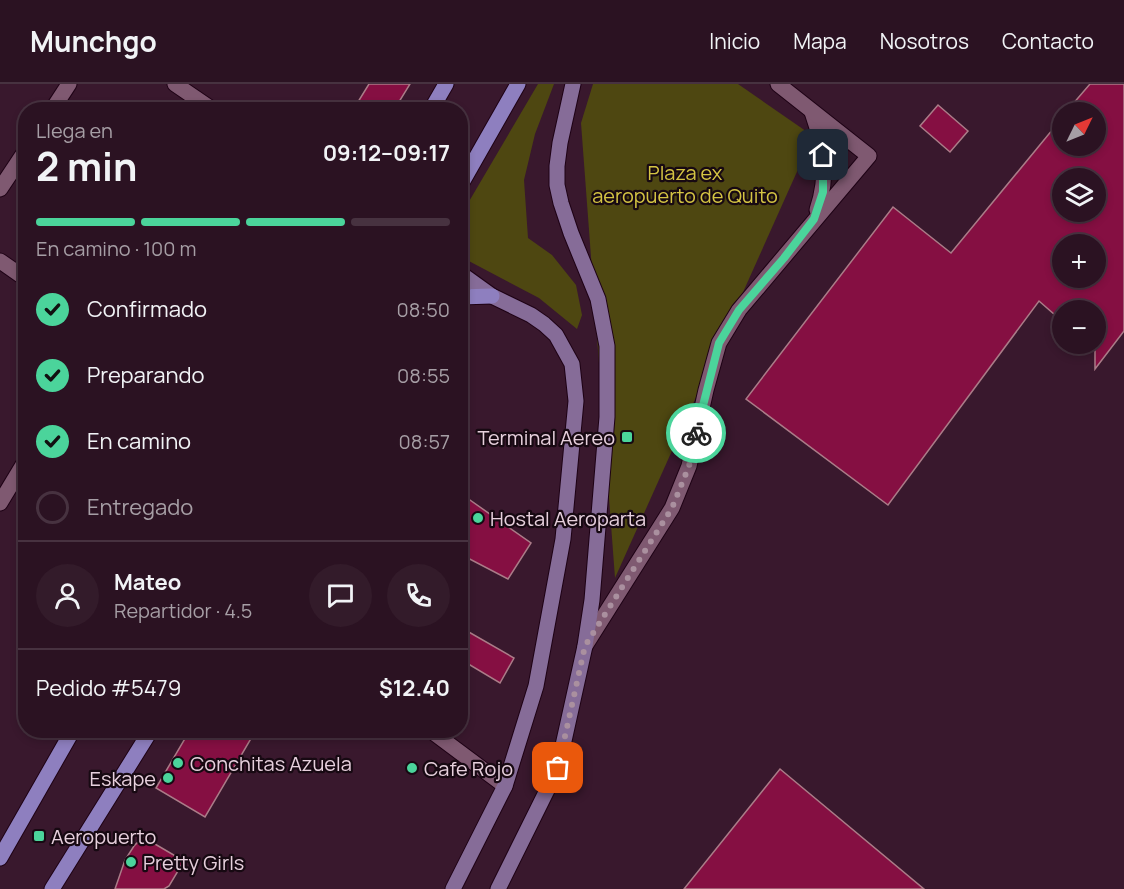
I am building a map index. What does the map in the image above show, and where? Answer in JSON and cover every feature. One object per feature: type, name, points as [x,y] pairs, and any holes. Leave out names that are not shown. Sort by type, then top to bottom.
[{"type":"main road","points":[[436,102],[446,84]]},
{"type":"main road","points":[[468,172],[518,84]]},
{"type":"main road","points":[[498,889],[558,768],[585,646],[592,600],[607,417],[607,346],[598,299],[571,233],[557,184],[560,143],[573,84]]},
{"type":"main road","points":[[453,889],[505,786],[536,686],[563,538],[576,401],[572,364],[556,335],[531,315],[492,297],[468,279]]},
{"type":"main road","points":[[468,297],[492,297]]},
{"type":"main road","points":[[3,847],[68,738]]},
{"type":"main road","points":[[52,889],[146,738]]},
{"type":"street","points":[[57,102],[69,84]]},
{"type":"street","points":[[175,84],[201,102]]},
{"type":"street","points":[[585,646],[672,508],[689,466],[719,343],[739,310],[869,156],[778,84]]},
{"type":"street","points":[[812,112],[819,133],[824,178],[823,192],[814,219]]},
{"type":"street","points":[[0,189],[18,162]]},
{"type":"street","points":[[0,261],[18,273]]},
{"type":"street","points":[[0,503],[18,473]]},
{"type":"street","points":[[441,738],[505,786]]},
{"type":"green space","points":[[538,84],[554,84],[535,134],[524,180],[528,238],[552,255],[576,285],[582,315],[577,329],[539,298],[468,261],[468,203]]},
{"type":"green space","name":"Plaza ex aeropuerto de Quito","points":[[593,84],[738,84],[813,136],[615,578],[581,123]]},
{"type":"building","points":[[369,84],[410,84],[399,102],[358,102]]},
{"type":"building","points":[[1090,84],[1124,84],[1124,331],[1095,369],[1095,354],[1106,354],[1106,300],[1052,300],[1052,312],[1039,301],[888,505],[746,399],[893,207],[951,253],[1052,130],[1052,156],[1106,156],[1106,102],[1075,102]]},
{"type":"building","points":[[938,105],[968,131],[950,152],[920,126]]},
{"type":"building","name":"Hostal Aeroparta","points":[[468,499],[531,543],[508,579],[468,558]]},
{"type":"building","points":[[468,632],[514,658],[500,683],[468,664]]},
{"type":"building","points":[[185,738],[251,738],[205,817],[156,788]]},
{"type":"building","points":[[780,769],[924,889],[684,889]]},
{"type":"building","points":[[143,837],[184,861],[169,886],[164,889],[115,889],[125,860]]},
{"type":"way so far","points":[[558,768],[585,646],[672,508],[689,466],[696,433]]},
{"type":"place","name":"Terminal Aereo","points":[[627,437]]},
{"type":"place","name":"Hostal Aeroparta","points":[[478,518]]},
{"type":"place","name":"Conchitas Azuela","points":[[178,763]]},
{"type":"place","name":"Cafe Rojo","points":[[412,768]]},
{"type":"place","name":"Eskape","points":[[168,778]]},
{"type":"place","name":"Aeropuerto","points":[[39,836]]},
{"type":"place","name":"Pretty Girls","points":[[131,862]]},
{"type":"route","points":[[696,433],[719,343],[739,310],[814,219],[823,192],[823,155]]}]
